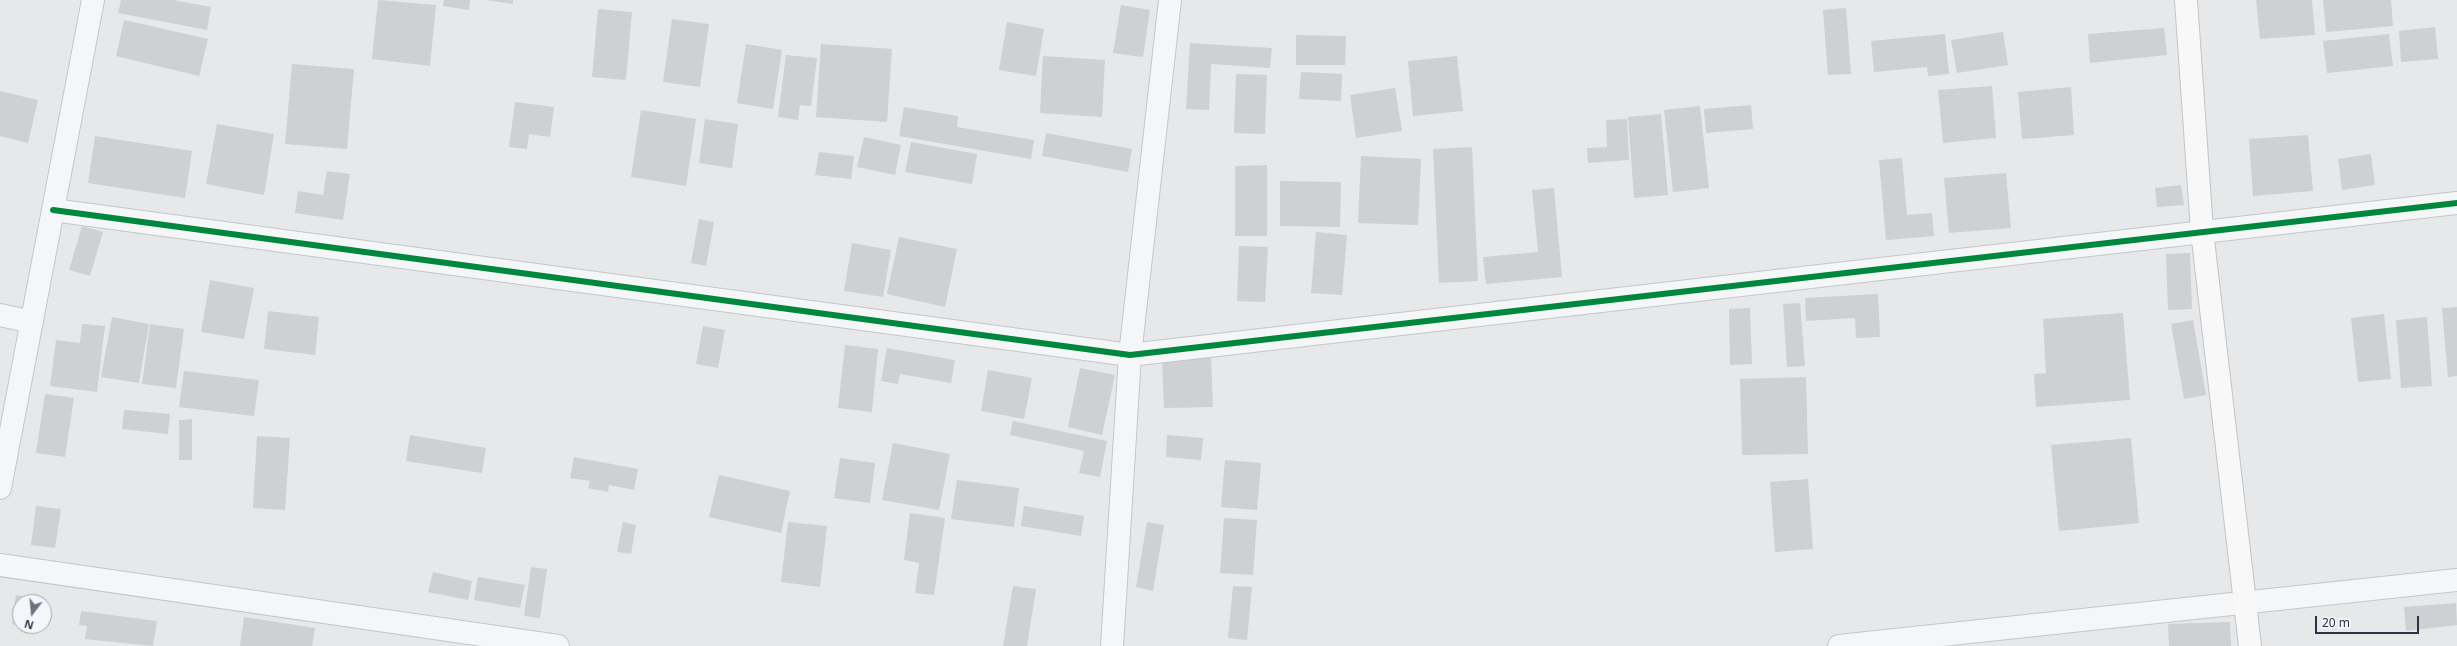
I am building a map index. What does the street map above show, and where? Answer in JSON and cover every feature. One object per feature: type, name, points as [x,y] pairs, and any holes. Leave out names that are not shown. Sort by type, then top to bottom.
[{"type":"main road","points":[[2186,0],[2202,231],[2250,646]]},
{"type":"street","points":[[1112,646],[1130,355],[1170,0]]},
{"type":"street","points":[[0,488],[53,210],[89,1]]},
{"type":"street","points":[[53,210],[1130,355],[2202,231],[2457,203]]},
{"type":"street","points":[[0,315],[32,322]]},
{"type":"street","points":[[0,566],[558,646]]},
{"type":"street","points":[[1839,646],[2457,580]]},
{"type":"building","points":[[121,0],[173,0],[211,7],[207,30],[118,13]]},
{"type":"building","points":[[378,0],[436,5],[430,66],[372,59]]},
{"type":"building","points":[[444,0],[470,0],[469,10],[443,6]]},
{"type":"building","points":[[486,0],[513,0],[513,4]]},
{"type":"building","points":[[2256,0],[2312,0],[2315,35],[2260,39]]},
{"type":"building","points":[[2323,0],[2391,0],[2393,26],[2326,32]]},
{"type":"building","points":[[1121,5],[1150,10],[1143,57],[1113,53]]},
{"type":"building","points":[[1846,8],[1851,74],[1828,75],[1823,10]]},
{"type":"building","points":[[598,9],[632,12],[626,80],[592,77]]},
{"type":"building","points":[[672,19],[709,24],[700,87],[663,82]]},
{"type":"building","points":[[124,20],[208,39],[199,76],[116,56]]},
{"type":"building","points":[[1007,22],[1044,29],[1036,76],[999,70]]},
{"type":"building","points":[[2435,27],[2438,59],[2401,62],[2399,31]]},
{"type":"building","points":[[2164,28],[2167,55],[2090,63],[2088,34]]},
{"type":"building","points":[[2003,32],[2008,65],[1957,73],[1951,40]]},
{"type":"building","points":[[1945,34],[1949,74],[1928,76],[1927,67],[1874,72],[1871,41]]},
{"type":"building","points":[[2389,34],[2393,66],[2327,73],[2323,41]]},
{"type":"building","points":[[1296,35],[1346,36],[1345,65],[1296,65]]},
{"type":"building","points":[[1190,43],[1272,48],[1270,68],[1211,64],[1209,110],[1186,109]]},
{"type":"building","points":[[746,44],[782,50],[773,109],[737,103]]},
{"type":"building","points":[[821,44],[892,49],[887,122],[816,117]]},
{"type":"building","points":[[786,55],[817,58],[811,106],[800,105],[798,120],[778,117]]},
{"type":"building","points":[[1043,56],[1105,60],[1102,117],[1040,113]]},
{"type":"building","points":[[1457,56],[1463,111],[1413,116],[1408,61]]},
{"type":"building","points":[[292,64],[354,69],[347,149],[285,144]]},
{"type":"building","points":[[1301,72],[1342,74],[1341,101],[1299,99]]},
{"type":"building","points":[[1236,74],[1267,75],[1265,134],[1234,133]]},
{"type":"building","points":[[1992,86],[1996,138],[1943,143],[1938,90]]},
{"type":"building","points":[[2071,87],[2074,135],[2022,139],[2018,92]]},
{"type":"building","points":[[1395,88],[1402,131],[1356,138],[1350,95]]},
{"type":"building","points":[[0,91],[38,100],[28,143],[0,136]]},
{"type":"building","points":[[515,102],[554,107],[550,137],[529,134],[527,149],[509,147]]},
{"type":"building","points":[[1751,105],[1753,129],[1706,133],[1704,109]]},
{"type":"building","points":[[1700,106],[1709,188],[1673,192],[1664,110]]},
{"type":"building","points":[[904,107],[958,116],[957,127],[1034,140],[1031,159],[899,136]]},
{"type":"building","points":[[641,110],[696,119],[686,186],[631,177]]},
{"type":"building","points":[[1661,114],[1668,195],[1634,198],[1628,117]]},
{"type":"building","points":[[705,119],[738,124],[732,168],[699,163]]},
{"type":"building","points":[[1627,119],[1629,160],[1588,163],[1587,148],[1607,147],[1606,120]]},
{"type":"building","points":[[217,124],[274,134],[264,195],[206,184]]},
{"type":"building","points":[[1046,133],[1132,149],[1128,172],[1042,156]]},
{"type":"building","points":[[2308,135],[2313,191],[2253,196],[2249,139]]},
{"type":"building","points":[[95,136],[192,151],[185,198],[88,183]]},
{"type":"building","points":[[864,137],[901,145],[895,175],[857,167]]},
{"type":"building","points":[[911,142],[977,154],[972,184],[905,172]]},
{"type":"building","points":[[1472,147],[1478,281],[1439,283],[1433,149]]},
{"type":"building","points":[[819,152],[854,156],[851,179],[815,175]]},
{"type":"building","points":[[2371,154],[2375,185],[2342,190],[2338,159]]},
{"type":"building","points":[[1361,156],[1421,159],[1418,225],[1358,223]]},
{"type":"building","points":[[1902,158],[1907,215],[1932,213],[1934,236],[1886,240],[1879,160]]},
{"type":"building","points":[[1267,165],[1267,236],[1235,236],[1235,166]]},
{"type":"building","points":[[327,171],[350,174],[343,220],[295,213],[298,191],[323,195]]},
{"type":"building","points":[[2006,173],[2011,228],[1949,233],[1944,178]]},
{"type":"building","points":[[1280,181],[1341,182],[1340,227],[1280,226]]},
{"type":"building","points":[[2181,185],[2184,205],[2157,207],[2155,188]]},
{"type":"building","points":[[1554,188],[1562,277],[1486,284],[1483,257],[1538,252],[1532,190]]},
{"type":"building","points":[[699,219],[714,222],[706,266],[691,263]]},
{"type":"building","points":[[82,226],[103,232],[90,276],[69,270]]},
{"type":"building","points":[[1316,232],[1347,235],[1342,295],[1311,293]]},
{"type":"building","points":[[899,237],[957,249],[945,307],[887,294]]},
{"type":"building","points":[[852,243],[891,250],[883,297],[844,291]]},
{"type":"building","points":[[1239,246],[1268,247],[1265,302],[1237,301]]},
{"type":"building","points":[[2190,253],[2192,309],[2168,310],[2166,254]]},
{"type":"building","points":[[210,280],[254,288],[244,339],[201,332]]},
{"type":"building","points":[[1878,294],[1880,337],[1856,338],[1855,318],[1806,321],[1805,298]]},
{"type":"building","points":[[1800,303],[1805,366],[1787,367],[1783,304]]},
{"type":"building","points":[[2457,307],[2457,376],[2448,377],[2442,308]]},
{"type":"building","points":[[1750,308],[1752,364],[1730,365],[1729,309]]},
{"type":"building","points":[[268,311],[319,317],[315,355],[264,349]]},
{"type":"building","points":[[2123,313],[2130,400],[2036,407],[2034,374],[2046,373],[2043,319]]},
{"type":"building","points":[[2384,314],[2391,379],[2358,382],[2351,318]]},
{"type":"building","points":[[112,317],[149,324],[139,383],[101,377]]},
{"type":"building","points":[[2427,317],[2432,386],[2401,388],[2396,320]]},
{"type":"building","points":[[2193,320],[2206,395],[2184,399],[2171,324]]},
{"type":"building","points":[[82,324],[105,326],[97,392],[50,386],[56,340],[80,343]]},
{"type":"building","points":[[150,324],[184,329],[176,388],[142,384]]},
{"type":"building","points":[[703,326],[725,330],[718,368],[696,364]]},
{"type":"building","points":[[845,345],[878,349],[872,412],[838,408]]},
{"type":"building","points":[[887,348],[955,360],[951,383],[900,374],[898,384],[881,381]]},
{"type":"building","points":[[1211,356],[1213,407],[1164,408],[1162,357]]},
{"type":"building","points":[[1080,368],[1115,375],[1102,435],[1068,427]]},
{"type":"building","points":[[988,370],[1032,378],[1024,419],[981,411]]},
{"type":"building","points":[[184,371],[259,380],[254,416],[179,407]]},
{"type":"building","points":[[1806,377],[1808,454],[1742,455],[1740,379]]},
{"type":"building","points":[[45,394],[74,398],[65,457],[36,453]]},
{"type":"building","points":[[124,410],[170,414],[168,434],[122,429]]},
{"type":"building","points":[[192,419],[192,460],[179,460],[179,420]]},
{"type":"building","points":[[1013,421],[1107,441],[1100,477],[1079,473],[1084,451],[1010,435]]},
{"type":"building","points":[[410,435],[486,448],[482,473],[406,461]]},
{"type":"building","points":[[1167,435],[1203,438],[1201,460],[1166,457]]},
{"type":"building","points":[[257,436],[290,438],[285,510],[253,508]]},
{"type":"building","points":[[2131,438],[2139,523],[2059,531],[2051,445]]},
{"type":"building","points":[[893,443],[950,454],[939,510],[882,500]]},
{"type":"building","points":[[574,457],[638,469],[634,490],[609,485],[608,492],[588,488],[590,481],[570,478]]},
{"type":"building","points":[[840,458],[875,463],[870,503],[834,498]]},
{"type":"building","points":[[1225,460],[1261,463],[1257,510],[1221,507]]},
{"type":"building","points":[[719,475],[790,491],[781,533],[709,517]]},
{"type":"building","points":[[1808,479],[1813,549],[1775,552],[1770,482]]},
{"type":"building","points":[[957,480],[1019,488],[1014,527],[951,519]]},
{"type":"building","points":[[36,506],[61,509],[55,548],[31,545]]},
{"type":"building","points":[[1024,506],[1084,516],[1081,536],[1021,526]]},
{"type":"building","points":[[910,513],[945,518],[934,595],[915,593],[919,563],[904,560]]},
{"type":"building","points":[[1224,518],[1257,520],[1253,575],[1220,573]]},
{"type":"building","points":[[623,522],[636,525],[631,554],[617,552]]},
{"type":"building","points":[[788,522],[827,526],[820,587],[781,582]]},
{"type":"building","points":[[1147,522],[1164,525],[1153,591],[1136,587]]},
{"type":"building","points":[[531,567],[547,569],[540,618],[524,616]]},
{"type":"building","points":[[433,572],[472,581],[468,600],[428,592]]},
{"type":"building","points":[[478,577],[525,585],[520,608],[474,600]]},
{"type":"building","points":[[1013,586],[1036,589],[1027,646],[1003,646]]},
{"type":"building","points":[[1233,586],[1252,587],[1247,640],[1228,638]]},
{"type":"building","points":[[2456,603],[2457,625],[2406,631],[2404,607]]},
{"type":"building","points":[[81,611],[157,621],[153,646],[85,639],[87,626],[79,625]]},
{"type":"building","points":[[244,617],[315,628],[312,646],[240,646]]},
{"type":"building","points":[[2230,622],[2231,646],[2169,646],[2168,624]]},
{"type":"cycle path","points":[[53,210],[1130,355],[2457,203]]}]
